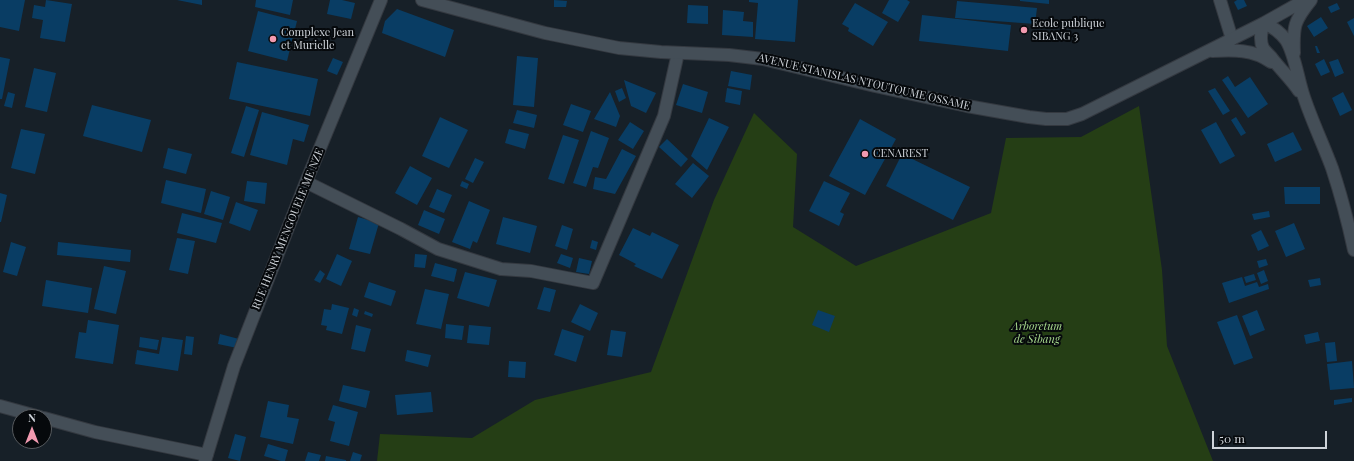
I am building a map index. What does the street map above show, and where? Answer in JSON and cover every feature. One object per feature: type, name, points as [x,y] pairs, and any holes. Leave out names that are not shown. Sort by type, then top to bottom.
[{"type":"street","name":"RUE HENRY MENGOUELE ME NZE","points":[[206,458],[234,366],[306,182],[381,0]]},
{"type":"street","name":"AVENUE STANISLAS NTOUTOUME OSSAME","points":[[422,0],[545,33],[619,48],[678,53],[729,55],[763,59],[967,106],[1046,119],[1067,119],[1082,114],[1264,23],[1305,0]]},
{"type":"street","points":[[1220,0],[1232,39]]},
{"type":"street","points":[[1294,62],[1294,30],[1296,20],[1311,0]]},
{"type":"street","points":[[1304,99],[1294,83],[1263,48],[1261,31],[1264,23],[1281,34],[1287,41],[1304,99],[1332,168],[1344,208],[1354,250]]},
{"type":"street","points":[[1207,52],[1235,50],[1249,52],[1264,57],[1280,69]]},
{"type":"street","points":[[306,182],[401,228],[438,249],[501,269],[531,271],[593,282],[664,116],[678,53]]},
{"type":"street","points":[[0,406],[12,409]]},
{"type":"street","points":[[52,420],[95,432],[206,458]]},
{"type":"green space","name":"Arboretum de Sibang","points":[[1139,106],[1162,270],[1167,346],[1213,461],[377,461],[380,434],[472,438],[535,400],[651,372],[714,200],[754,113],[797,154],[793,227],[856,266],[991,213],[1006,138],[1081,137]]},
{"type":"building","points":[[0,0],[25,0],[19,31],[0,27]]},
{"type":"building","points":[[46,0],[72,4],[65,42],[40,38],[43,20],[32,18],[34,5],[45,7]]},
{"type":"building","points":[[177,0],[202,0],[202,5]]},
{"type":"building","points":[[256,0],[293,0],[290,15],[255,7]]},
{"type":"building","points":[[330,0],[342,0],[355,3],[351,19],[327,14]]},
{"type":"building","points":[[554,0],[567,1],[566,7],[554,7]]},
{"type":"building","points":[[749,0],[798,0],[795,42],[755,39],[758,3],[749,2]]},
{"type":"building","points":[[889,0],[907,0],[910,2],[898,22],[882,13]]},
{"type":"building","points":[[1049,0],[1049,4],[1020,1]]},
{"type":"building","points":[[1237,0],[1244,0],[1247,6],[1238,10],[1234,2]]},
{"type":"building","points":[[957,1],[1037,8],[1035,24],[955,18]]},
{"type":"building","points":[[855,3],[888,22],[873,46],[848,31],[849,28],[842,24]]},
{"type":"building","points":[[1337,3],[1340,9],[1331,13],[1328,7]]},
{"type":"building","points":[[688,5],[708,6],[708,24],[687,23]]},
{"type":"building","points":[[397,9],[454,30],[445,57],[382,33],[385,21]]},
{"type":"building","points":[[723,10],[744,12],[743,21],[753,22],[753,37],[722,35]]},
{"type":"building","points":[[258,11],[297,21],[287,61],[248,51]]},
{"type":"building","points":[[922,15],[1011,25],[1008,51],[919,41]]},
{"type":"building","points":[[1321,17],[1328,28],[1314,37],[1307,26]]},
{"type":"building","points":[[1354,18],[1354,36],[1347,22]]},
{"type":"building","points":[[1315,46],[1317,46],[1320,53],[1317,53]]},
{"type":"building","points":[[517,56],[538,58],[534,107],[513,105]]},
{"type":"building","points":[[0,57],[10,59],[2,99],[0,99]]},
{"type":"building","points":[[333,58],[343,62],[337,75],[327,71]]},
{"type":"building","points":[[1324,59],[1330,72],[1321,76],[1315,64]]},
{"type":"building","points":[[1338,59],[1344,73],[1335,77],[1329,62]]},
{"type":"building","points":[[237,62],[318,79],[310,116],[229,99]]},
{"type":"building","points":[[34,68],[56,73],[47,112],[25,107]]},
{"type":"building","points":[[731,71],[752,75],[750,90],[728,86]]},
{"type":"building","points":[[1228,76],[1235,87],[1250,77],[1268,104],[1248,118],[1222,80]]},
{"type":"building","points":[[624,80],[656,93],[646,113],[631,106]]},
{"type":"building","points":[[683,84],[708,92],[702,113],[676,105]]},
{"type":"building","points":[[622,88],[626,98],[619,102],[615,91]]},
{"type":"building","points":[[727,88],[742,91],[740,105],[725,102]]},
{"type":"building","points":[[1215,88],[1230,111],[1223,115],[1208,91]]},
{"type":"building","points":[[8,92],[15,94],[12,108],[4,106]]},
{"type":"building","points":[[610,92],[620,116],[616,127],[594,119]]},
{"type":"building","points":[[1343,92],[1352,110],[1340,116],[1332,98]]},
{"type":"building","points":[[571,104],[591,111],[583,132],[563,125]]},
{"type":"building","points":[[92,105],[151,120],[142,152],[83,136]]},
{"type":"building","points":[[246,106],[259,110],[244,157],[231,153]]},
{"type":"building","points":[[517,110],[537,115],[534,128],[513,123]]},
{"type":"building","points":[[262,112],[309,125],[304,142],[293,139],[287,165],[250,155]]},
{"type":"building","points":[[440,117],[468,130],[449,168],[422,156]]},
{"type":"building","points":[[1236,117],[1246,133],[1241,136],[1231,120]]},
{"type":"building","points":[[709,118],[729,127],[707,170],[691,156]]},
{"type":"building","points":[[860,119],[896,139],[865,195],[829,176]]},
{"type":"building","points":[[630,122],[644,131],[633,149],[618,140]]},
{"type":"building","points":[[1216,122],[1235,156],[1220,164],[1201,130]]},
{"type":"building","points":[[21,129],[45,134],[35,174],[11,168]]},
{"type":"building","points":[[509,129],[529,134],[525,149],[505,143]]},
{"type":"building","points":[[591,131],[609,138],[598,168],[593,167],[586,187],[573,183]]},
{"type":"building","points":[[1293,132],[1302,150],[1275,162],[1267,144]]},
{"type":"building","points":[[563,135],[579,140],[564,184],[548,179]]},
{"type":"building","points":[[667,139],[688,159],[681,167],[659,147]]},
{"type":"building","points":[[168,148],[192,154],[186,174],[163,168]]},
{"type":"building","points":[[622,149],[636,156],[615,194],[593,189],[595,177],[606,179]]},
{"type":"building","points":[[902,154],[970,187],[953,220],[886,186]]},
{"type":"building","points":[[475,158],[484,162],[473,183],[465,179]]},
{"type":"building","points":[[693,163],[709,176],[692,198],[675,184]]},
{"type":"building","points":[[410,166],[432,178],[417,205],[395,193]]},
{"type":"building","points":[[166,180],[206,189],[201,213],[161,203]]},
{"type":"building","points":[[247,181],[267,183],[265,204],[244,201]]},
{"type":"building","points":[[462,181],[469,184],[467,189],[460,186]]},
{"type":"building","points":[[824,181],[850,193],[840,212],[844,214],[839,226],[809,211]]},
{"type":"building","points":[[1284,187],[1320,187],[1320,204],[1285,204]]},
{"type":"building","points":[[437,189],[452,195],[444,213],[429,207]]},
{"type":"building","points":[[211,191],[230,197],[223,220],[204,214]]},
{"type":"building","points":[[0,193],[7,195],[1,222],[0,222]]},
{"type":"building","points":[[469,201],[490,210],[477,243],[473,241],[470,249],[452,242]]},
{"type":"building","points":[[236,202],[258,210],[250,231],[229,223]]},
{"type":"building","points":[[424,210],[445,219],[439,234],[418,225]]},
{"type":"building","points":[[1269,211],[1270,217],[1254,220],[1252,214]]},
{"type":"building","points":[[182,213],[222,223],[216,243],[177,233]]},
{"type":"building","points":[[358,217],[379,223],[370,254],[349,249]]},
{"type":"building","points":[[503,217],[537,226],[530,253],[496,244]]},
{"type":"building","points":[[1294,223],[1305,249],[1286,257],[1275,231]]},
{"type":"building","points":[[562,225],[573,229],[567,250],[555,246]]},
{"type":"building","points":[[633,228],[650,236],[652,232],[679,245],[662,279],[634,266],[636,264],[619,255]]},
{"type":"building","points":[[1261,230],[1269,246],[1258,251],[1251,235]]},
{"type":"building","points":[[177,238],[195,241],[188,274],[169,270]]},
{"type":"building","points":[[592,240],[598,242],[596,250],[590,248]]},
{"type":"building","points":[[11,242],[26,247],[17,276],[3,272]]},
{"type":"building","points":[[58,242],[131,250],[130,262],[57,255]]},
{"type":"building","points":[[337,254],[352,261],[341,286],[326,279]]},
{"type":"building","points":[[415,254],[427,255],[425,268],[414,267]]},
{"type":"building","points":[[561,254],[573,258],[570,268],[557,263]]},
{"type":"building","points":[[579,258],[592,261],[589,274],[576,272]]},
{"type":"building","points":[[1266,259],[1268,265],[1259,268],[1257,261]]},
{"type":"building","points":[[435,263],[457,269],[454,282],[431,276]]},
{"type":"building","points":[[104,266],[126,271],[116,314],[94,309]]},
{"type":"building","points":[[320,270],[325,274],[320,283],[314,280]]},
{"type":"building","points":[[1264,270],[1268,281],[1261,284],[1257,273]]},
{"type":"building","points":[[465,272],[497,280],[489,307],[457,298]]},
{"type":"building","points":[[1254,274],[1256,280],[1246,283],[1244,277]]},
{"type":"building","points":[[1242,277],[1245,286],[1257,282],[1259,287],[1268,284],[1269,289],[1229,303],[1222,283]]},
{"type":"building","points":[[1320,278],[1321,285],[1310,287],[1308,280]]},
{"type":"building","points":[[46,280],[92,288],[88,313],[42,306]]},
{"type":"building","points":[[369,282],[396,291],[391,306],[364,297]]},
{"type":"building","points":[[544,287],[556,290],[550,312],[537,309]]},
{"type":"building","points":[[425,289],[449,294],[441,329],[416,324]]},
{"type":"building","points":[[332,304],[349,308],[342,334],[326,330],[327,326],[321,325],[324,309],[331,310]]},
{"type":"building","points":[[580,304],[598,313],[590,331],[571,322]]},
{"type":"building","points":[[354,308],[359,310],[357,317],[352,315]]},
{"type":"building","points":[[818,310],[835,316],[829,332],[812,325]]},
{"type":"building","points":[[1257,310],[1265,330],[1250,336],[1242,316]]},
{"type":"building","points":[[365,311],[373,314],[372,317],[364,314]]},
{"type":"building","points":[[1237,315],[1253,358],[1234,365],[1217,322]]},
{"type":"building","points":[[88,320],[119,325],[113,364],[75,358],[79,332],[86,333]]},
{"type":"building","points":[[446,324],[464,326],[462,340],[445,338]]},
{"type":"building","points":[[356,325],[371,329],[365,352],[351,349]]},
{"type":"building","points":[[469,325],[491,327],[489,345],[467,343]]},
{"type":"building","points":[[562,329],[584,336],[576,362],[554,355]]},
{"type":"building","points":[[611,330],[626,332],[622,357],[607,355]]},
{"type":"building","points":[[1318,332],[1320,341],[1306,344],[1304,335]]},
{"type":"building","points":[[220,334],[239,339],[237,348],[218,344]]},
{"type":"building","points":[[186,336],[194,337],[192,355],[184,354]]},
{"type":"building","points":[[140,337],[159,340],[157,350],[139,347]]},
{"type":"building","points":[[162,337],[183,340],[178,371],[135,364],[137,350],[159,354]]},
{"type":"building","points":[[1335,342],[1337,361],[1327,362],[1325,343]]},
{"type":"building","points":[[407,350],[431,355],[428,367],[405,361]]},
{"type":"building","points":[[509,361],[526,362],[525,378],[508,377]]},
{"type":"building","points":[[1352,361],[1354,388],[1330,390],[1327,364]]},
{"type":"building","points":[[343,385],[370,391],[366,408],[339,401]]},
{"type":"building","points":[[431,392],[433,412],[397,415],[395,395]]},
{"type":"building","points":[[1352,398],[1352,402],[1334,405],[1334,400]]},
{"type":"building","points":[[268,401],[289,405],[287,417],[299,419],[293,444],[260,437]]},
{"type":"building","points":[[333,405],[358,412],[349,446],[330,441],[335,422],[328,420]]},
{"type":"building","points":[[235,434],[246,437],[240,461],[228,458]]},
{"type":"building","points":[[268,444],[288,450],[285,461],[264,456]]},
{"type":"building","points":[[308,452],[321,455],[319,461],[305,461]]},
{"type":"building","points":[[353,452],[362,455],[360,461],[350,461]]},
{"type":"building","points":[[326,456],[346,460],[346,461],[325,461]]},
{"type":"place","name":"Ecole publique SIBANG 3","points":[[1024,30]]},
{"type":"place","name":"Complexe Jean et Murielle","points":[[273,39]]},
{"type":"place","name":"CENAREST","points":[[865,154]]}]
